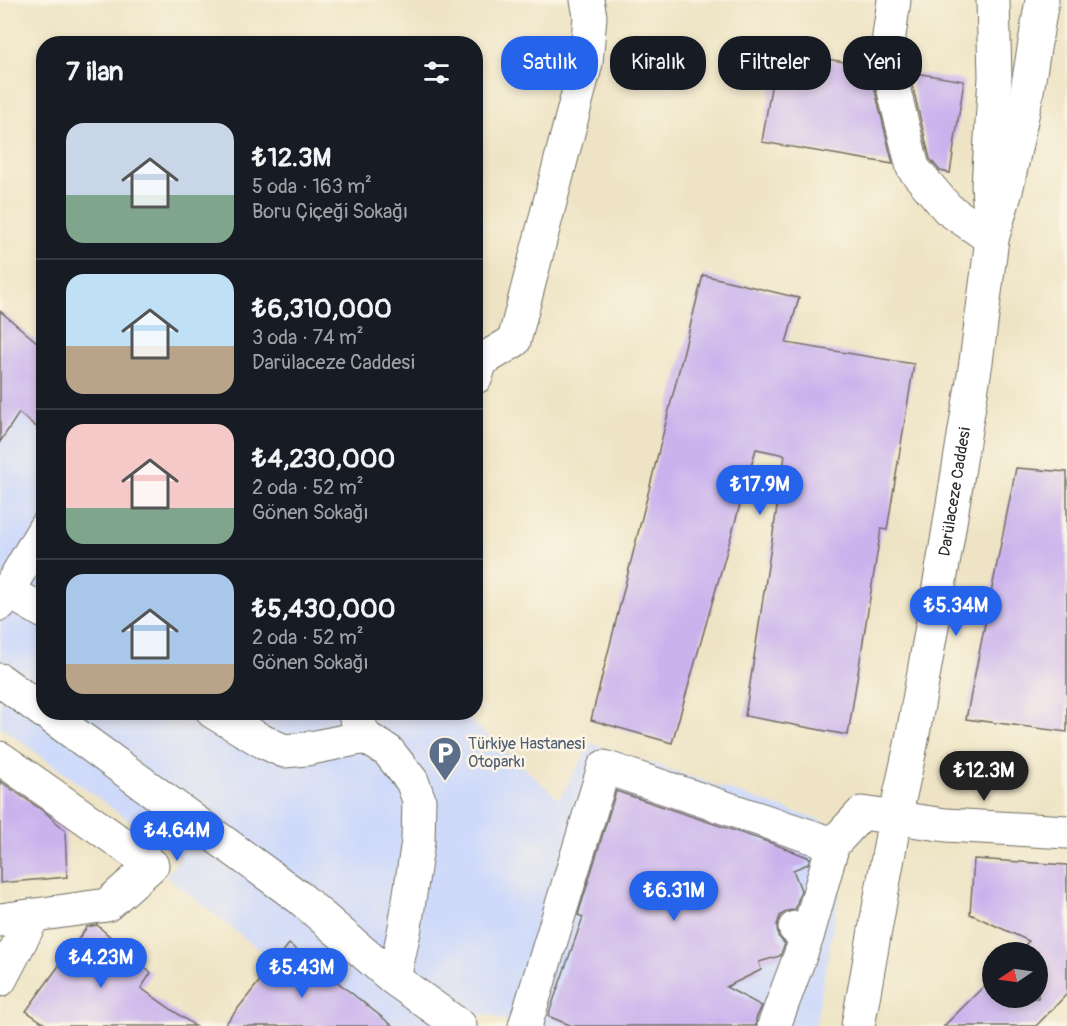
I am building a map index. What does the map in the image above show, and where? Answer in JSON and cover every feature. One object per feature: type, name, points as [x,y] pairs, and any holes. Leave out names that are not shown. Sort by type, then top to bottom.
[{"type":"main road","points":[[483,360],[514,341],[586,63],[590,16],[588,0]]},
{"type":"main road","points":[[894,0],[886,58],[913,168],[948,209],[992,239]]},
{"type":"main road","name":"Darülaceze Caddesi","points":[[992,239],[988,185],[995,77],[993,0]]},
{"type":"main road","name":"Darülaceze Caddesi","points":[[858,1026],[946,548],[976,362],[992,239],[1006,191],[1026,97],[1042,0]]},
{"type":"main road","points":[[36,543],[4,597],[36,609]]},
{"type":"main road","points":[[0,680],[36,706]]},
{"type":"main road","points":[[55,720],[300,898],[394,979],[460,1026]]},
{"type":"main road","points":[[227,720],[284,751],[306,749],[359,725],[388,751],[412,780],[419,800],[418,842],[405,927],[394,979]]},
{"type":"main road","points":[[0,758],[152,865],[107,905],[0,920]]},
{"type":"main road","points":[[525,1026],[604,767],[832,844]]},
{"type":"main road","points":[[774,1026],[801,932],[832,844],[862,813],[946,825],[1067,832]]},
{"type":"main road","points":[[0,980],[34,915]]},
{"type":"shaded area","points":[[0,311],[36,342],[36,720],[470,720],[559,799],[591,743],[828,823],[847,853],[815,1026],[519,1026],[489,1014],[479,1015],[476,1026],[349,1026],[275,962],[166,876],[180,858],[0,726]]},
{"type":"building","points":[[831,60],[843,62],[843,90],[875,90],[893,164],[762,142],[771,90],[831,90]]},
{"type":"building","points":[[922,74],[964,81],[950,173],[940,171],[930,159],[913,90],[922,90]]},
{"type":"building","points":[[703,275],[799,298],[786,343],[914,364],[887,530],[881,529],[848,735],[745,716],[785,455],[756,449],[672,743],[591,720]]},
{"type":"building","points":[[0,311],[36,341],[36,427],[19,413],[0,442]]},
{"type":"building","points":[[1016,468],[1067,472],[1067,732],[966,719]]},
{"type":"building","points":[[0,781],[46,813],[65,830],[67,877],[0,883]]},
{"type":"building","points":[[616,791],[810,858],[808,864],[793,870],[801,890],[795,910],[787,911],[780,916],[777,925],[778,936],[785,944],[780,956],[759,962],[761,970],[726,987],[762,1006],[756,1019],[756,1026],[572,1026],[548,1016],[583,917],[578,915]]},
{"type":"building","points":[[974,859],[1067,865],[1067,994],[1036,1026],[944,1026],[982,988],[982,1008],[1048,1008],[1048,942],[1028,942],[970,914]]},
{"type":"building","points":[[97,925],[151,973],[141,988],[195,1026],[48,1026],[26,1011],[87,927]]},
{"type":"building","points":[[289,944],[340,984],[393,1026],[224,1026]]},
{"type":"place","name":"Türkiye Hastanesi Otoparkı","points":[[445,782]]}]
